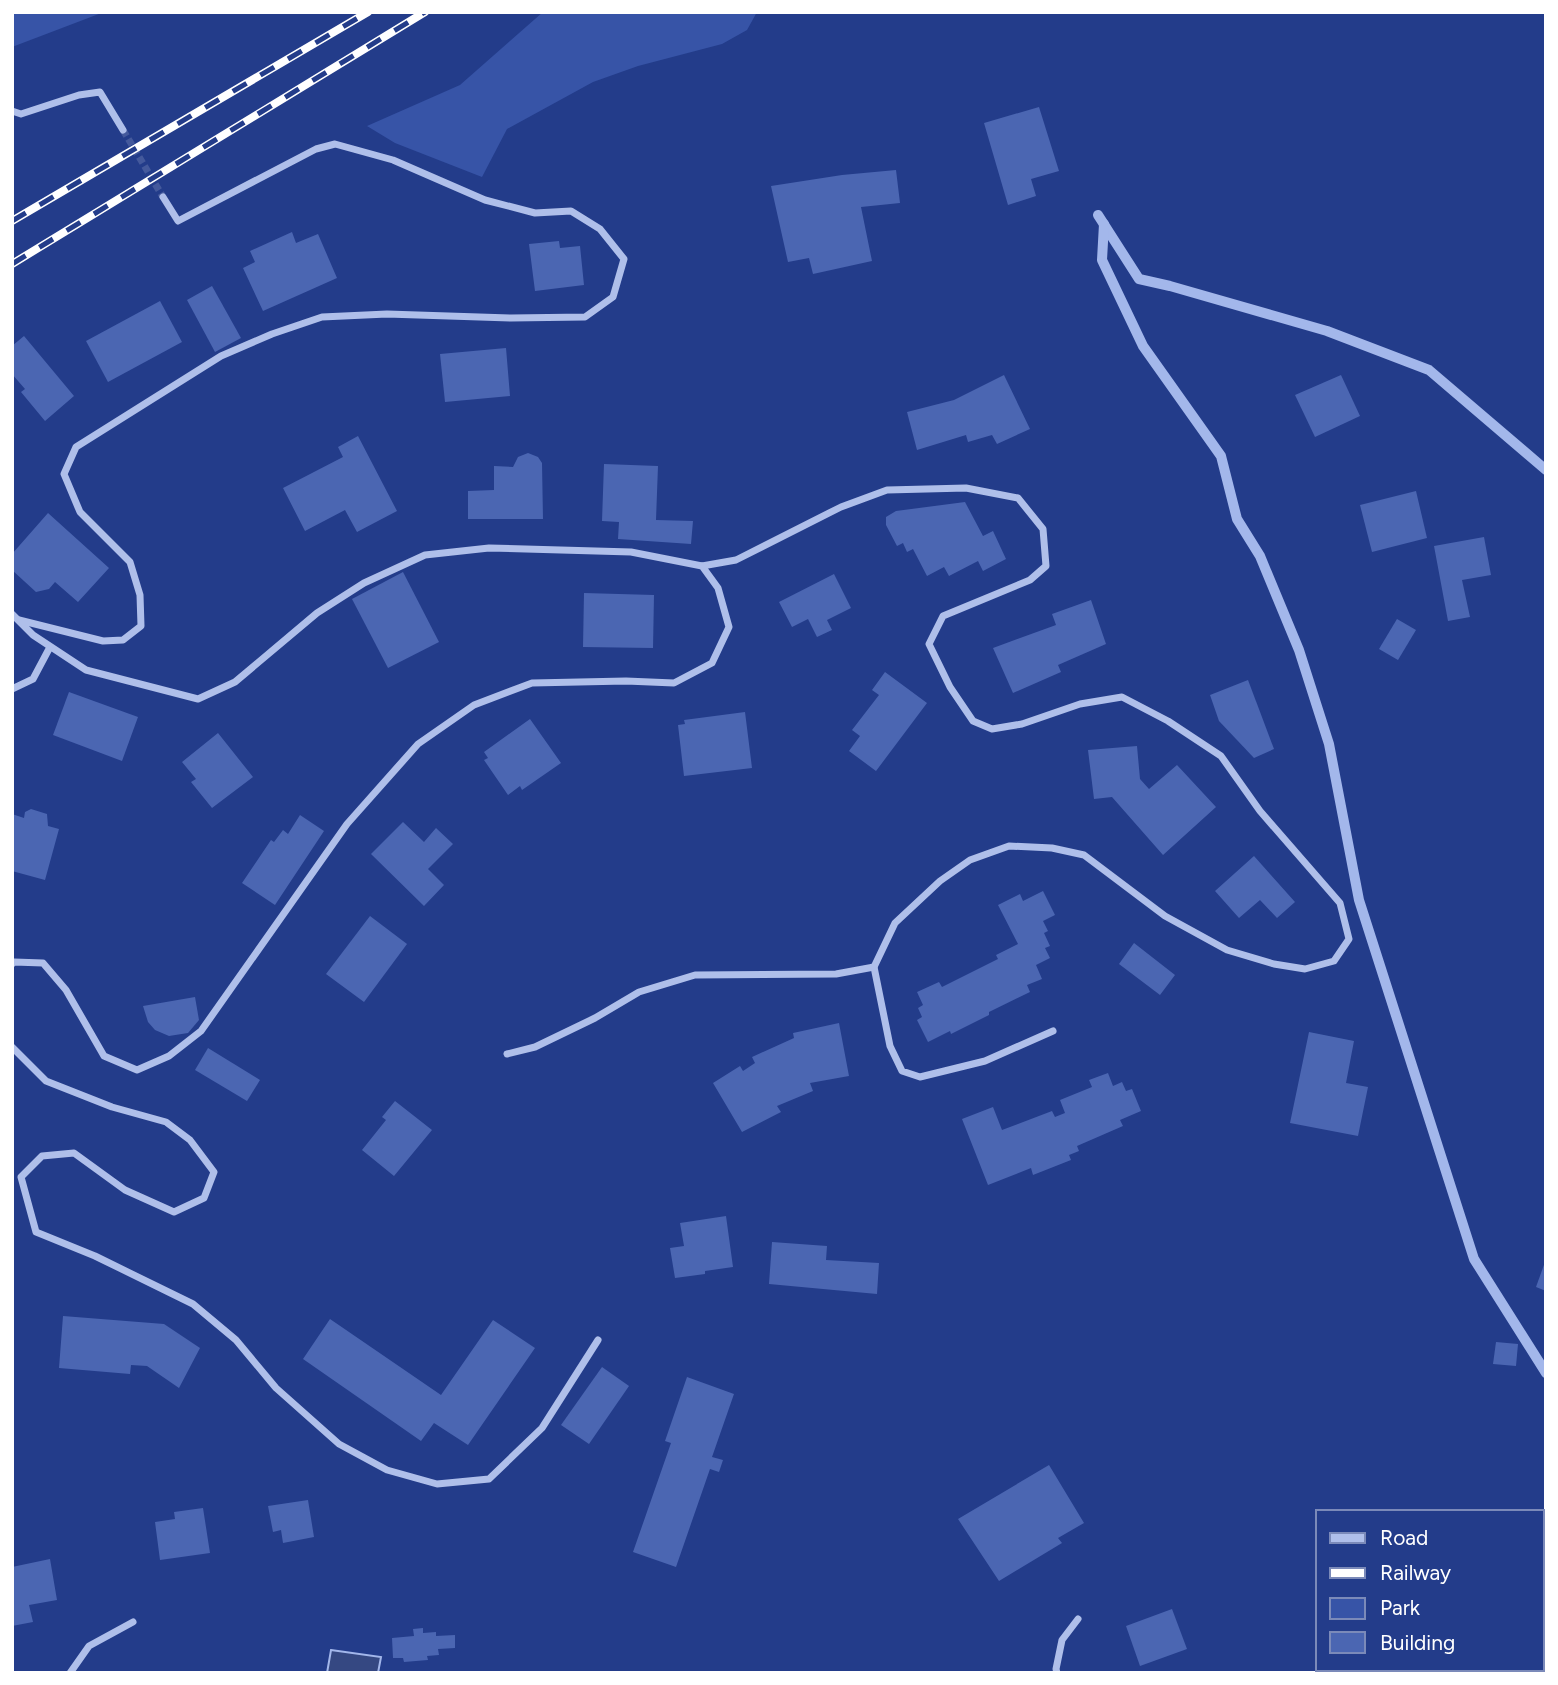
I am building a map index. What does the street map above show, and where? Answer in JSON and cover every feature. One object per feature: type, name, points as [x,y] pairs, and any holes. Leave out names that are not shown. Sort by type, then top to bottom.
[{"type":"street","points":[[12,111],[21,114],[79,94],[100,92],[123,130]]},
{"type":"street","points":[[15,617],[103,641],[123,640],[141,626],[140,595],[130,562],[80,512],[64,474],[76,447],[221,356],[272,334],[322,317],[387,314],[511,318],[585,317],[613,297],[624,259],[600,229],[571,211],[535,213],[485,201],[394,160],[335,144],[316,149],[178,221],[163,197]]},
{"type":"street","points":[[15,617],[33,635],[86,670],[198,699],[235,682],[317,613],[364,583],[425,555],[489,548],[631,552],[702,566],[736,561],[841,508],[887,490],[965,488],[1018,498],[1042,529],[1046,566],[1030,580],[943,616],[929,644],[950,687],[973,721],[992,729],[1012,726],[1080,704],[1122,697],[1168,721],[1221,756],[1260,811],[1340,903],[1349,939],[1334,961],[1305,969],[1274,964],[1227,950],[1165,916],[1084,855],[1052,848],[1009,846],[970,860],[940,881],[895,923],[874,967],[890,1046],[902,1071],[920,1077],[985,1061],[1053,1031]]},
{"type":"street","points":[[12,964],[43,963],[66,990],[104,1056],[137,1070],[169,1056],[201,1031],[347,824],[418,744],[474,705],[532,683],[674,682],[712,663],[729,627],[718,588],[702,566]]},
{"type":"street","points":[[12,689],[33,680],[50,647]]},
{"type":"street","points":[[506,1054],[535,1047],[639,992],[695,975],[836,974],[874,967]]},
{"type":"street","points":[[12,1048],[46,1080],[112,1107],[166,1122],[190,1140],[214,1172],[204,1198],[174,1212],[125,1190],[74,1153],[42,1156],[22,1177],[36,1232],[95,1256],[193,1304],[236,1340],[276,1388],[339,1444],[387,1470],[437,1485],[489,1479],[542,1428],[598,1340]]},
{"type":"street","points":[[1057,1673],[1062,1640],[1078,1619]]},
{"type":"street","points":[[70,1673],[89,1646],[133,1622]]},
{"type":"green space","points":[[12,12],[104,12],[12,47]]},
{"type":"green space","points":[[543,12],[757,12],[747,30],[722,44],[638,66],[593,82],[507,129],[482,177],[395,143],[367,126],[460,85]]},
{"type":"shaded area","points":[[331,1650],[381,1657],[378,1673],[327,1673]]},
{"type":"building","points":[[1039,107],[1059,171],[1031,179],[1036,196],[1008,205],[984,123]]},
{"type":"building","points":[[896,170],[900,203],[861,207],[872,261],[813,274],[809,258],[788,262],[771,186]]},
{"type":"building","points":[[292,232],[296,243],[318,234],[337,278],[263,311],[243,268],[255,262],[250,251]]},
{"type":"building","points":[[559,241],[560,248],[580,246],[584,285],[535,291],[529,244]]},
{"type":"building","points":[[212,286],[241,338],[215,352],[187,300]]},
{"type":"building","points":[[160,301],[182,342],[108,382],[86,341]]},
{"type":"building","points":[[24,336],[74,396],[45,421],[21,392],[25,389],[12,374],[12,346]]},
{"type":"building","points":[[506,348],[510,396],[445,402],[440,354]]},
{"type":"building","points":[[1004,375],[1030,429],[997,444],[992,435],[968,442],[966,435],[917,450],[907,412],[954,400]]},
{"type":"building","points":[[1341,375],[1360,416],[1315,437],[1295,395]]},
{"type":"building","points":[[358,436],[397,511],[357,532],[345,510],[305,531],[283,488],[343,457],[338,447]]},
{"type":"building","points":[[528,453],[538,457],[542,463],[543,519],[468,519],[468,491],[494,490],[494,466],[513,467],[518,457]]},
{"type":"building","points":[[604,464],[658,466],[656,520],[693,521],[691,544],[618,539],[619,522],[602,521]]},
{"type":"building","points":[[1416,491],[1427,538],[1372,552],[1360,505]]},
{"type":"building","points":[[965,502],[983,536],[993,531],[1006,559],[983,571],[978,561],[949,576],[944,567],[927,576],[913,549],[907,552],[903,543],[897,546],[886,525],[886,517],[896,511]]},
{"type":"building","points":[[48,513],[109,568],[78,602],[55,582],[49,589],[36,592],[12,570],[12,554]]},
{"type":"building","points":[[1484,537],[1491,575],[1462,580],[1470,617],[1448,621],[1434,546]]},
{"type":"building","points":[[403,572],[439,642],[388,668],[352,599]]},
{"type":"building","points":[[834,574],[851,608],[827,620],[832,630],[817,637],[808,619],[792,627],[779,602]]},
{"type":"building","points":[[584,593],[654,595],[653,648],[583,647]]},
{"type":"building","points":[[1091,600],[1106,644],[1058,665],[1061,672],[1013,693],[993,648],[1056,625],[1052,614]]},
{"type":"building","points":[[1397,619],[1416,630],[1398,660],[1379,649]]},
{"type":"building","points":[[885,672],[927,703],[876,771],[849,751],[860,736],[852,730],[879,695],[872,690]]},
{"type":"building","points":[[1248,680],[1274,749],[1254,758],[1219,721],[1210,695]]},
{"type":"building","points":[[69,692],[138,717],[122,761],[53,735]]},
{"type":"building","points":[[745,712],[752,768],[684,776],[678,725],[685,724],[684,720]]},
{"type":"building","points":[[530,719],[561,763],[522,790],[520,786],[508,795],[484,760],[488,758],[484,752]]},
{"type":"building","points":[[218,733],[253,777],[212,808],[191,782],[196,779],[182,762]]},
{"type":"building","points":[[1137,746],[1140,779],[1149,789],[1177,765],[1216,807],[1163,855],[1112,797],[1094,799],[1088,750]]},
{"type":"building","points":[[31,809],[47,814],[48,826],[59,829],[45,880],[12,871],[12,814],[24,818],[25,812]]},
{"type":"building","points":[[300,815],[324,831],[275,905],[242,883],[271,840],[274,842],[283,830],[288,834]]},
{"type":"building","points":[[403,822],[424,842],[436,828],[453,844],[428,869],[444,885],[424,906],[371,854]]},
{"type":"building","points":[[1254,856],[1295,902],[1277,918],[1260,900],[1239,918],[1215,891]]},
{"type":"building","points":[[1043,891],[1055,915],[1043,921],[1048,931],[1044,933],[1050,946],[1045,948],[1050,958],[1036,965],[1042,979],[1027,985],[1030,992],[989,1012],[989,1015],[928,1042],[917,1020],[922,1017],[918,1008],[923,1005],[917,992],[939,982],[942,987],[998,959],[996,955],[1018,944],[998,905],[1020,894],[1023,901]]},
{"type":"building","points":[[370,916],[407,944],[364,1002],[326,974]]},
{"type":"building","points":[[1134,943],[1175,975],[1160,995],[1119,964]]},
{"type":"building","points":[[195,997],[199,1020],[188,1033],[169,1036],[155,1030],[148,1022],[143,1006]]},
{"type":"building","points":[[839,1023],[849,1076],[810,1083],[813,1091],[777,1106],[781,1112],[742,1132],[713,1083],[740,1066],[743,1071],[755,1063],[752,1057],[794,1038],[793,1033]]},
{"type":"building","points":[[1309,1032],[1354,1041],[1346,1083],[1368,1087],[1358,1136],[1290,1123]]},
{"type":"building","points":[[208,1048],[260,1080],[247,1101],[195,1070]]},
{"type":"building","points":[[1108,1073],[1113,1086],[1122,1082],[1126,1091],[1132,1089],[1141,1111],[1120,1120],[1123,1126],[1077,1146],[1079,1151],[1069,1155],[1071,1160],[1033,1175],[1031,1168],[988,1185],[962,1119],[993,1107],[1002,1130],[1052,1111],[1055,1117],[1065,1113],[1060,1100],[1092,1087],[1089,1080]]},
{"type":"building","points":[[395,1101],[432,1130],[394,1176],[362,1150],[386,1120],[382,1117]]},
{"type":"building","points":[[726,1216],[733,1267],[675,1278],[670,1248],[684,1246],[680,1223]]},
{"type":"building","points":[[772,1242],[827,1246],[826,1260],[879,1263],[877,1294],[769,1284]]},
{"type":"building","points":[[1546,1262],[1546,1291],[1536,1287]]},
{"type":"building","points":[[63,1316],[164,1324],[200,1348],[179,1388],[147,1366],[131,1365],[130,1374],[59,1368]]},
{"type":"building","points":[[330,1319],[441,1395],[493,1320],[535,1348],[468,1445],[434,1423],[421,1441],[303,1359]]},
{"type":"building","points":[[1496,1342],[1518,1344],[1516,1366],[1493,1364]]},
{"type":"building","points":[[602,1367],[629,1386],[589,1444],[561,1425]]},
{"type":"building","points":[[687,1377],[734,1394],[712,1457],[723,1460],[719,1472],[710,1469],[676,1567],[633,1552],[671,1443],[665,1441]]},
{"type":"building","points":[[1049,1465],[1084,1523],[1058,1538],[1062,1543],[999,1581],[958,1519]]},
{"type":"building","points":[[308,1500],[314,1537],[283,1543],[281,1530],[273,1532],[268,1506]]},
{"type":"building","points":[[203,1508],[210,1553],[160,1560],[155,1522],[175,1519],[174,1512]]},
{"type":"building","points":[[50,1559],[57,1600],[29,1605],[33,1622],[12,1626],[12,1567]]},
{"type":"building","points":[[1172,1609],[1187,1649],[1140,1666],[1126,1626]]},
{"type":"building","points":[[423,1628],[423,1633],[436,1632],[436,1636],[455,1635],[455,1648],[438,1649],[439,1655],[427,1656],[428,1660],[404,1662],[403,1658],[393,1658],[392,1638],[414,1636],[413,1629]]},
{"type":"waterway","points":[[1098,215],[1139,279],[1327,331],[1429,370],[1546,470]]},
{"type":"waterway","points":[[1104,224],[1102,260],[1143,346],[1221,456],[1237,519],[1260,556],[1299,650],[1329,744],[1359,900],[1474,1259],[1546,1373]]},
{"type":"tunnel","points":[[123,130],[163,197]]},
{"type":"railway","points":[[12,221],[368,12]]},
{"type":"railway","points":[[12,264],[425,12]]}]
